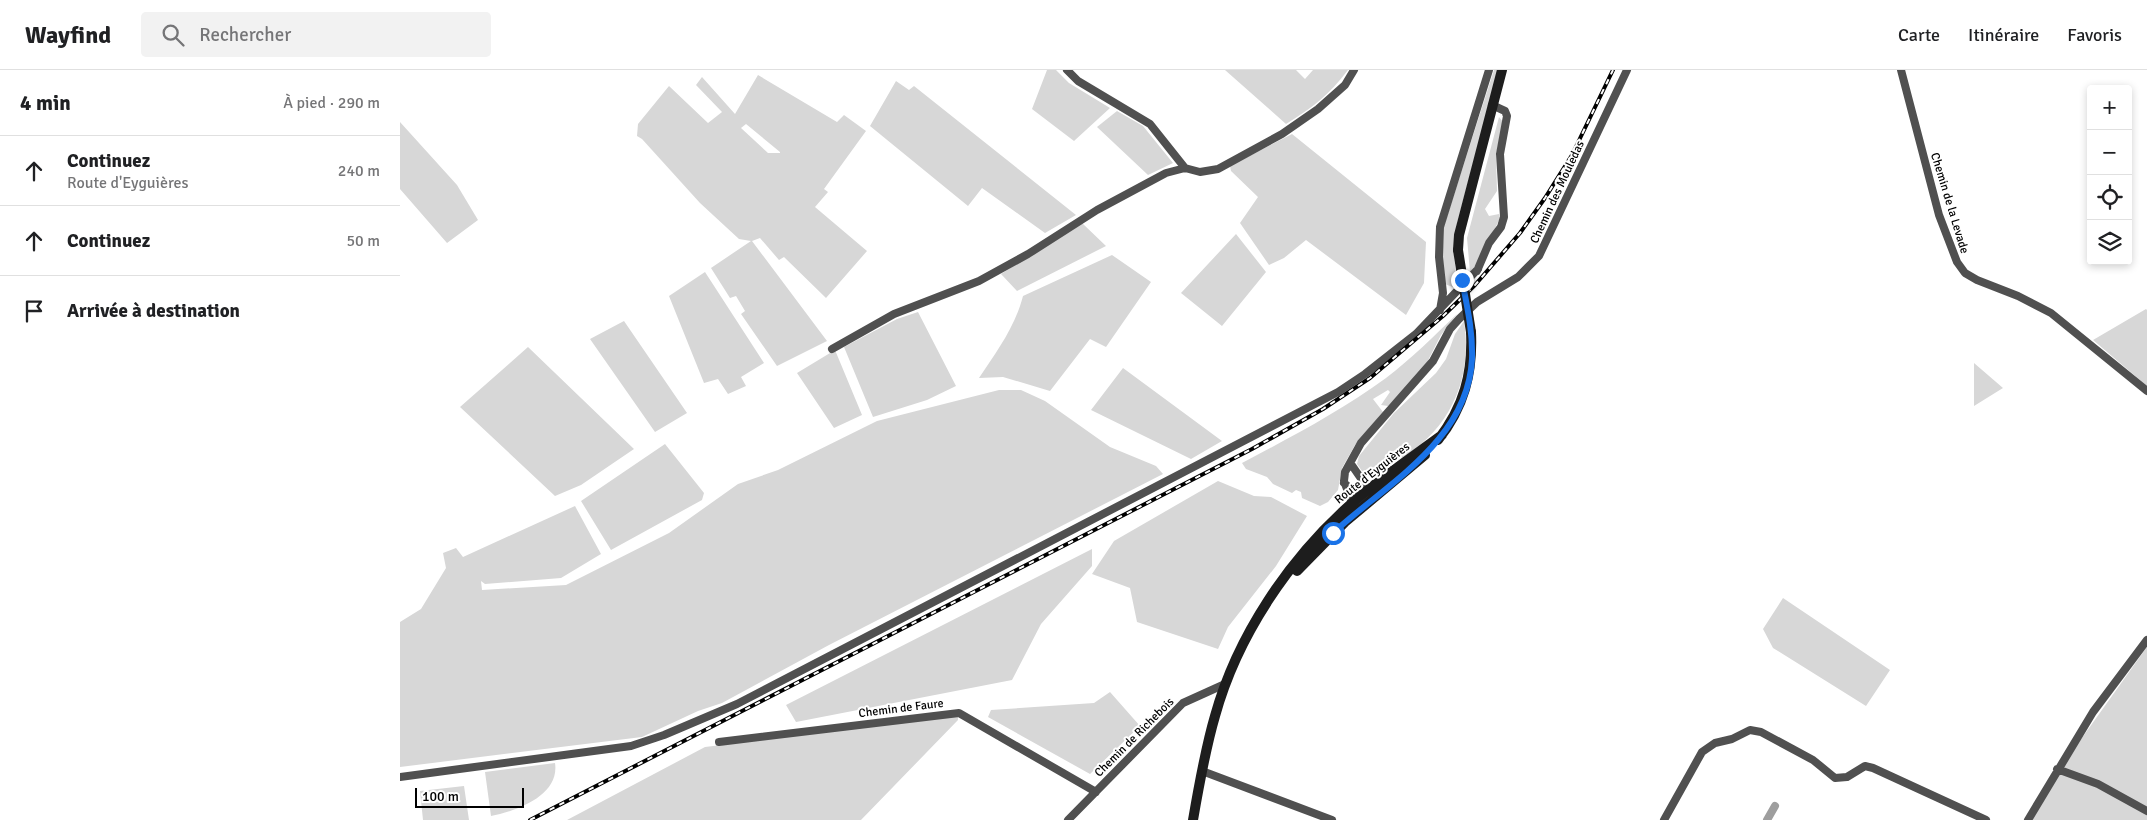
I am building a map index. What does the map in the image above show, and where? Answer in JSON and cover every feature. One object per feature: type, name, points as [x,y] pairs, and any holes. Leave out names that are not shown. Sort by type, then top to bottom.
[{"type":"main road","points":[[1492,106],[1502,70]]},
{"type":"main road","name":"Route d'Eyguières","points":[[1193,820],[1214,716],[1225,684],[1244,642],[1267,605],[1303,553],[1352,503],[1368,495],[1428,452],[1454,418],[1470,376],[1471,332],[1458,250],[1459,235],[1492,106]]},
{"type":"main road","name":"Route d'Eyguières","points":[[1267,605],[1317,548],[1368,495]]},
{"type":"street","points":[[1066,70],[1078,81],[1150,124],[1185,168]]},
{"type":"street","points":[[832,349],[894,314],[979,281],[1028,254],[1097,210],[1166,174],[1185,168],[1200,172],[1218,170],[1282,134],[1318,110],[1345,85],[1354,70]]},
{"type":"street","points":[[1440,311],[1443,293],[1439,257],[1440,227],[1489,70]]},
{"type":"street","name":"Chemin des Mouledas","points":[[1344,483],[1345,472],[1361,444],[1433,361],[1450,329],[1477,302],[1523,274],[1538,256],[1627,70]]},
{"type":"street","name":"Chemin de la Levade","points":[[1901,70],[1940,215],[1957,262],[1965,273],[2052,312],[2147,391]]},
{"type":"street","points":[[400,777],[631,746],[724,710],[1141,496],[1338,392],[1366,374],[1409,340],[1467,286],[1478,269],[1490,243],[1501,227],[1504,217],[1500,154],[1507,116],[1505,111],[1492,106]]},
{"type":"street","points":[[1351,464],[1353,471],[1368,495]]},
{"type":"street","points":[[1344,483],[1368,495]]},
{"type":"street","points":[[1344,483],[1352,503]]},
{"type":"street","points":[[2028,820],[2093,712],[2147,640]]},
{"type":"street","name":"Chemin de Richebois","points":[[1068,820],[1183,703],[1225,684]]},
{"type":"street","name":"Chemin de Faure","points":[[719,742],[959,713],[1096,792]]},
{"type":"street","points":[[1664,820],[1702,752],[1715,742],[1732,739],[1750,730],[1761,732],[1813,760],[1835,778],[1847,777],[1865,766],[1874,768],[1986,820]]},
{"type":"street","points":[[2057,769],[2098,784],[2147,811]]},
{"type":"street","points":[[1202,770],[1332,820]]},
{"type":"shaded area","points":[[1047,70],[1056,70],[1069,83],[1110,108],[1074,141],[1032,109]]},
{"type":"shaded area","points":[[1225,70],[1296,70],[1305,79],[1313,70],[1348,70],[1320,100],[1286,124]]},
{"type":"shaded area","points":[[1494,70],[1498,70],[1457,223],[1454,254],[1457,285],[1455,288],[1445,284],[1442,267],[1444,226]]},
{"type":"shaded area","points":[[758,75],[837,122],[844,115],[866,131],[824,189],[828,192],[815,207],[867,251],[826,298],[784,257],[779,260],[760,238],[752,241],[827,341],[777,366],[741,314],[745,311],[736,296],[730,298],[711,268],[751,241],[739,239],[700,203],[642,139],[637,136],[638,124],[669,86],[708,123],[722,112],[696,85],[702,77],[735,114]],"holes":[[[746,124],[780,152],[768,153],[741,128]]]},
{"type":"shaded area","points":[[896,81],[909,90],[914,86],[1076,215],[1045,233],[982,188],[968,206],[870,126]]},
{"type":"shaded area","points":[[1117,111],[1143,126],[1173,163],[1148,175],[1097,127]]},
{"type":"shaded area","points":[[1499,117],[1503,122],[1496,154],[1497,191],[1485,209],[1489,216],[1499,214],[1500,218],[1479,261],[1470,272],[1467,238]]},
{"type":"shaded area","points":[[400,122],[457,185],[478,220],[447,243],[400,189]]},
{"type":"shaded area","points":[[1292,134],[1426,242],[1424,283],[1406,315],[1306,240],[1284,258],[1269,265],[1240,223],[1258,197],[1231,171],[1230,166]]},
{"type":"shaded area","points":[[1082,223],[1106,246],[1017,291],[1001,274]]},
{"type":"shaded area","points":[[1236,234],[1266,272],[1222,326],[1181,293]]},
{"type":"shaded area","points":[[1112,255],[1151,282],[1106,347],[1090,339],[1050,391],[1003,377],[979,378],[1010,328],[1023,296]]},
{"type":"shaded area","points":[[705,272],[764,363],[741,377],[746,386],[728,394],[718,379],[704,383],[669,296]]},
{"type":"shaded area","points":[[2147,310],[2147,386],[2093,340]]},
{"type":"shaded area","points":[[918,312],[956,386],[927,400],[873,417],[844,347],[897,319]]},
{"type":"shaded area","points":[[1457,314],[1441,335],[1422,372],[1388,406],[1381,405],[1390,392],[1388,390],[1373,399],[1383,412],[1355,445],[1342,468],[1338,490],[1328,502],[1320,506],[1302,498],[1301,492],[1296,490],[1292,493],[1273,484],[1267,477],[1246,469],[1242,463],[1334,413],[1386,378]]},
{"type":"shaded area","points":[[624,321],[687,413],[655,432],[590,339]]},
{"type":"shaded area","points":[[1464,321],[1465,363],[1461,383],[1444,419],[1432,434],[1398,460],[1377,470],[1362,471],[1357,464],[1359,456],[1394,413],[1436,373],[1446,359],[1455,334]]},
{"type":"shaded area","points":[[528,347],[634,449],[581,485],[555,496],[460,407]]},
{"type":"shaded area","points":[[835,350],[862,415],[834,428],[797,373]]},
{"type":"shaded area","points":[[1974,363],[2003,388],[1974,406]]},
{"type":"shaded area","points":[[1123,368],[1222,441],[1191,459],[1091,410]]},
{"type":"shaded area","points":[[999,390],[1021,390],[1045,401],[1110,447],[1156,466],[1163,474],[829,645],[722,703],[698,711],[642,737],[400,767],[400,622],[421,609],[446,568],[443,553],[456,548],[463,557],[575,506],[601,554],[561,578],[485,584],[481,581],[482,590],[566,585],[669,533],[738,484],[778,470],[877,421]]},
{"type":"shaded area","points":[[665,444],[704,493],[702,500],[611,550],[581,501]]},
{"type":"shaded area","points":[[1218,481],[1254,496],[1271,497],[1307,516],[1276,566],[1228,627],[1218,649],[1137,622],[1130,588],[1092,574],[1114,541]]},
{"type":"shaded area","points":[[1092,549],[1092,566],[1041,624],[1012,680],[796,722],[786,705]]},
{"type":"shaded area","points":[[1783,598],[1890,670],[1866,706],[1773,648],[1763,629]]},
{"type":"shaded area","points":[[2147,647],[2147,820],[2032,820],[2064,763]]},
{"type":"shaded area","points":[[1110,692],[1140,726],[1090,774],[988,717],[991,710],[1094,703]]},
{"type":"shaded area","points":[[958,716],[958,720],[861,820],[567,820],[705,747]]},
{"type":"shaded area","points":[[555,763],[555,775],[544,793],[524,806],[491,816],[485,772]]},
{"type":"shaded area","points":[[464,786],[469,820],[423,820],[420,791]]},
{"type":"waterway","points":[[1767,820],[1775,806]]},
{"type":"railway","points":[[530,820],[1252,449],[1323,409],[1370,378],[1443,316],[1475,285],[1520,233],[1572,155],[1613,70]]},
{"type":"route","points":[[1333,533],[1428,452],[1454,418],[1470,376],[1472,360],[1471,332],[1462,280]]}]
